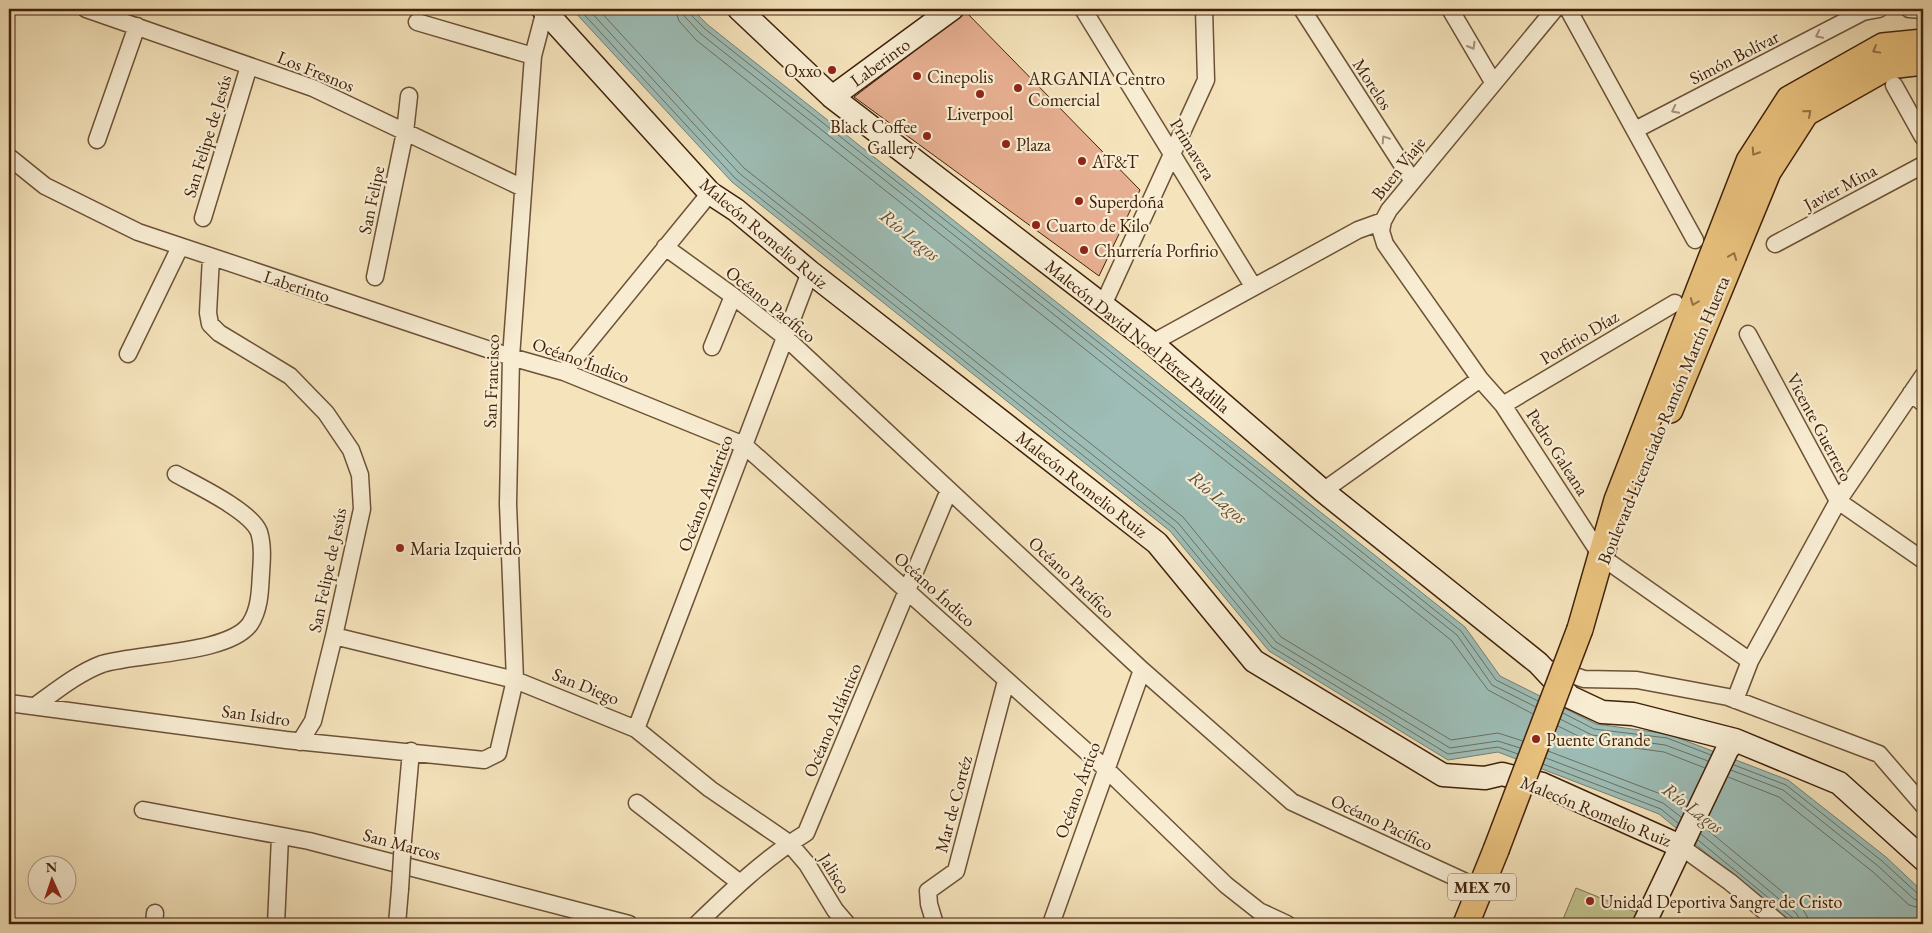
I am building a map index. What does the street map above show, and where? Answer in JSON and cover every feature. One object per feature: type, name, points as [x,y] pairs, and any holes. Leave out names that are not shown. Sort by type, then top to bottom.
[{"type":"main road","name":"Boulevard Licenciado Ramón Martín Huerta","points":[[1601,562],[1617,500],[1749,161],[1789,98],[1883,46],[1923,42]]},
{"type":"main road","name":"Boulevard Licenciado Ramón Martín Huerta","points":[[1601,562],[1768,172],[1777,157],[1806,113],[1889,66],[1923,62]]},
{"type":"main road","name":"MEX 70","points":[[1466,924],[1580,629],[1601,562]]},
{"type":"street","name":"Los Fresnos","points":[[86,9],[313,88],[523,188]]},
{"type":"street","name":"San Francisco","points":[[498,754],[515,680],[508,504],[511,357],[533,56],[544,9]]},
{"type":"street","name":"Malecón Romelio Ruiz","points":[[544,9],[710,192],[736,210],[810,272],[1157,543],[1254,661],[1443,775],[1485,778],[1502,774],[1542,784],[1682,841]]},
{"type":"street","name":"Malecón David Noel Pérez Padilla","points":[[739,9],[832,97],[1152,343],[1323,490],[1538,663],[1570,697],[1602,712],[1633,714],[1731,745],[1839,783],[1923,859]]},
{"type":"street","name":"Laberinto","points":[[832,97],[952,9]]},
{"type":"street","name":"Primavera","points":[[1083,9],[1253,286]]},
{"type":"street","points":[[1103,305],[1206,80],[1204,9]]},
{"type":"street","name":"Morelos","points":[[1302,9],[1412,180]]},
{"type":"street","points":[[1450,9],[1493,82]]},
{"type":"street","name":"Buen Viaje","points":[[1152,343],[1358,230],[1383,221],[1412,180],[1555,9]]},
{"type":"street","points":[[1568,9],[1695,240]]},
{"type":"street","name":"Simón Bolívar","points":[[1635,130],[1851,13],[1879,9]]},
{"type":"street","points":[[1909,9],[1923,10]]},
{"type":"street","points":[[417,22],[533,56]]},
{"type":"street","points":[[97,140],[137,26]]},
{"type":"street","name":"San Felipe de Jesús","points":[[203,218],[249,66]]},
{"type":"street","points":[[1894,85],[1923,137]]},
{"type":"street","name":"San Felipe","points":[[375,277],[405,132],[409,96]]},
{"type":"street","name":"Laberinto","points":[[9,157],[45,186],[138,232],[511,357]]},
{"type":"street","name":"Javier Mina","points":[[1775,244],[1923,165]]},
{"type":"street","points":[[564,372],[710,192]]},
{"type":"street","name":"Pedro Galeana","points":[[1383,221],[1381,231],[1385,244],[1480,379],[1503,405],[1601,562],[1750,661]]},
{"type":"street","points":[[128,354],[180,247]]},
{"type":"street","name":"Océano Pacífico","points":[[665,247],[734,296],[785,337],[1142,670],[1292,802],[1481,889]]},
{"type":"street","name":"San Felipe de Jesús","points":[[211,257],[208,312],[210,324],[219,333],[290,376],[326,413],[351,450],[360,476],[362,509],[334,636],[313,721],[300,742]]},
{"type":"street","name":"Océano Antártico","points":[[636,729],[810,272]]},
{"type":"street","points":[[712,347],[734,296]]},
{"type":"street","name":"Porfirio Díaz","points":[[1503,405],[1675,303]]},
{"type":"street","name":"Vicente Guerrero","points":[[1748,334],[1838,501],[1923,560]]},
{"type":"street","name":"Océano Índico","points":[[511,357],[564,372],[744,445],[908,590],[1006,681],[1106,768],[1226,885],[1259,911],[1287,924]]},
{"type":"street","points":[[1735,700],[1750,661],[1838,501],[1917,398],[1923,376]]},
{"type":"street","points":[[1323,490],[1480,379]]},
{"type":"street","points":[[35,706],[71,680],[103,664],[155,656],[234,638],[249,625],[258,607],[263,554],[258,530],[241,511],[176,474]]},
{"type":"street","name":"Océano Atlántico","points":[[697,924],[740,883],[789,843],[806,833],[949,490]]},
{"type":"street","name":"San Diego","points":[[334,636],[515,680],[636,729],[710,789],[789,843]]},
{"type":"street","points":[[1538,663],[1584,679],[1637,680],[1735,700],[1879,754],[1923,804]]},
{"type":"street","name":"Océano Ártico","points":[[1051,924],[1142,670]]},
{"type":"street","name":"Mar de Cortéz","points":[[935,924],[929,904],[928,891],[956,871],[1006,681]]},
{"type":"street","name":"San Isidro","points":[[9,704],[300,742],[411,751],[484,760],[498,754]]},
{"type":"street","points":[[1644,924],[1682,841],[1731,745]]},
{"type":"street","points":[[397,924],[411,751]]},
{"type":"street","points":[[637,803],[740,883]]},
{"type":"street","name":"San Marcos","points":[[143,810],[309,841],[629,924]]},
{"type":"street","points":[[276,924],[280,836]]},
{"type":"street","points":[[1682,841],[1780,924]]},
{"type":"street","name":"Jalisco","points":[[789,843],[807,864],[835,910],[847,924]]},
{"type":"green space","name":"Unidad Deportiva Sangre de Cristo","points":[[1576,888],[1643,915],[1638,924],[1561,924]]},
{"type":"water","name":"Río Lagos","points":[[572,9],[692,9],[708,25],[1465,627],[1500,676],[1596,724],[1668,734],[1788,780],[1886,857],[1923,892],[1923,924],[1792,924],[1659,814],[1498,752],[1448,760],[1269,651],[1170,531],[732,182]]},
{"type":"building","name":"Plaza","points":[[966,12],[1140,190],[1099,276],[854,97]]},
{"type":"place","name":"Oxxo","points":[[832,70]]},
{"type":"place","name":"Cinepolis","points":[[917,76]]},
{"type":"place","name":"ARGANIA Centro Comercial","points":[[1018,88]]},
{"type":"place","name":"Liverpool","points":[[980,94]]},
{"type":"place","name":"Black Coffee Gallery","points":[[927,136]]},
{"type":"place","name":"Plaza","points":[[1006,144]]},
{"type":"place","name":"AT&T","points":[[1082,161]]},
{"type":"place","name":"Superdoña","points":[[1079,201]]},
{"type":"place","name":"Cuarto de Kilo","points":[[1036,225]]},
{"type":"place","name":"Churrería Porfirio","points":[[1084,250]]},
{"type":"place","name":"Maria Izquierdo","points":[[400,548]]},
{"type":"place","name":"Puente Grande","points":[[1536,739]]},
{"type":"place","name":"Unidad Deportiva Sangre de Cristo","points":[[1590,901]]}]
